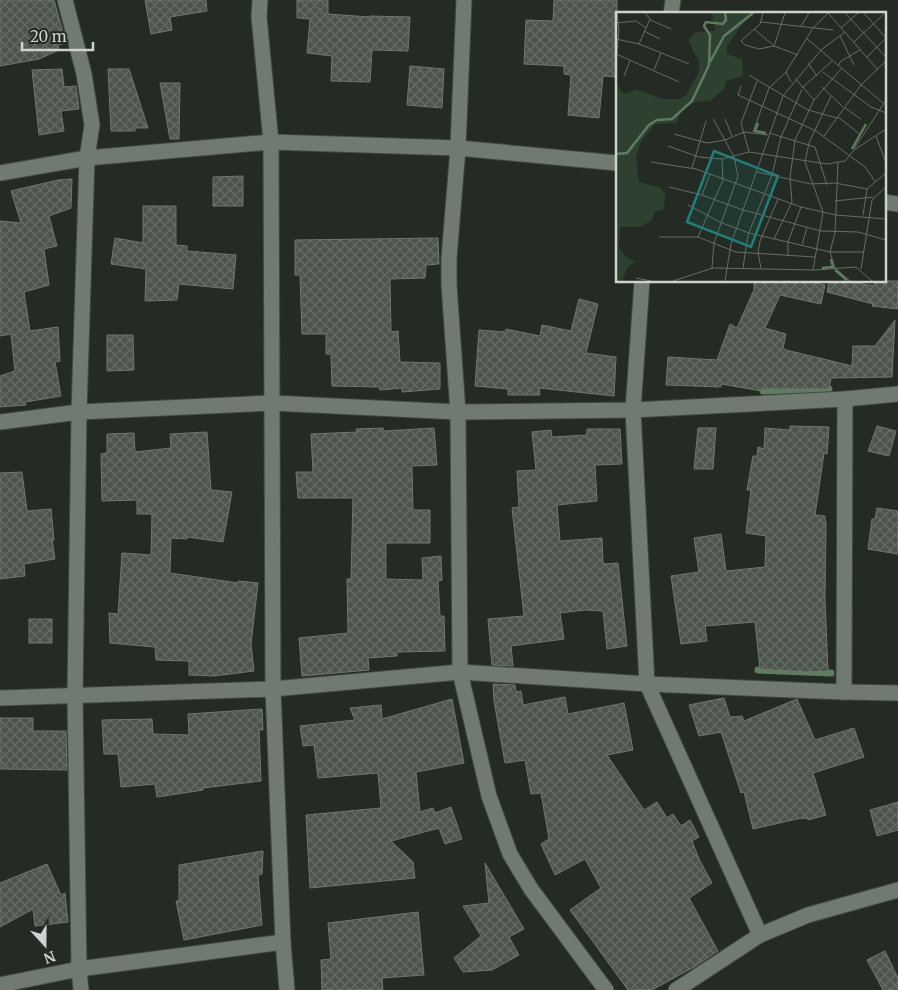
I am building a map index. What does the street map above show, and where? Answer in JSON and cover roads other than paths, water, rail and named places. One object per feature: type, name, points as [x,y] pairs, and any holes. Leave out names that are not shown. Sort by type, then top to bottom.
[{"type":"street","points":[[66,0],[84,74],[92,125],[87,158],[79,412],[75,696],[79,969],[81,990]]},
{"type":"street","points":[[260,0],[259,17],[272,142],[272,689],[283,942],[287,990]]},
{"type":"street","points":[[464,0],[458,148],[449,258],[458,412],[460,672],[489,796],[510,854],[531,889],[606,990]]},
{"type":"street","points":[[0,173],[87,158],[272,142],[458,148],[616,163]]},
{"type":"street","points":[[642,282],[633,410],[648,684],[760,935]]},
{"type":"street","points":[[0,422],[79,412],[272,403],[458,412],[633,410],[844,399],[898,394]]},
{"type":"street","points":[[844,399],[844,692]]},
{"type":"street","points":[[0,698],[272,689],[460,672],[648,684],[898,693]]},
{"type":"street","points":[[676,990],[760,935],[808,915],[898,890]]},
{"type":"street","points":[[0,985],[79,969],[283,942]]},
{"type":"waterway","points":[[763,391],[829,389]]},
{"type":"waterway","points":[[758,670],[831,673]]}]
